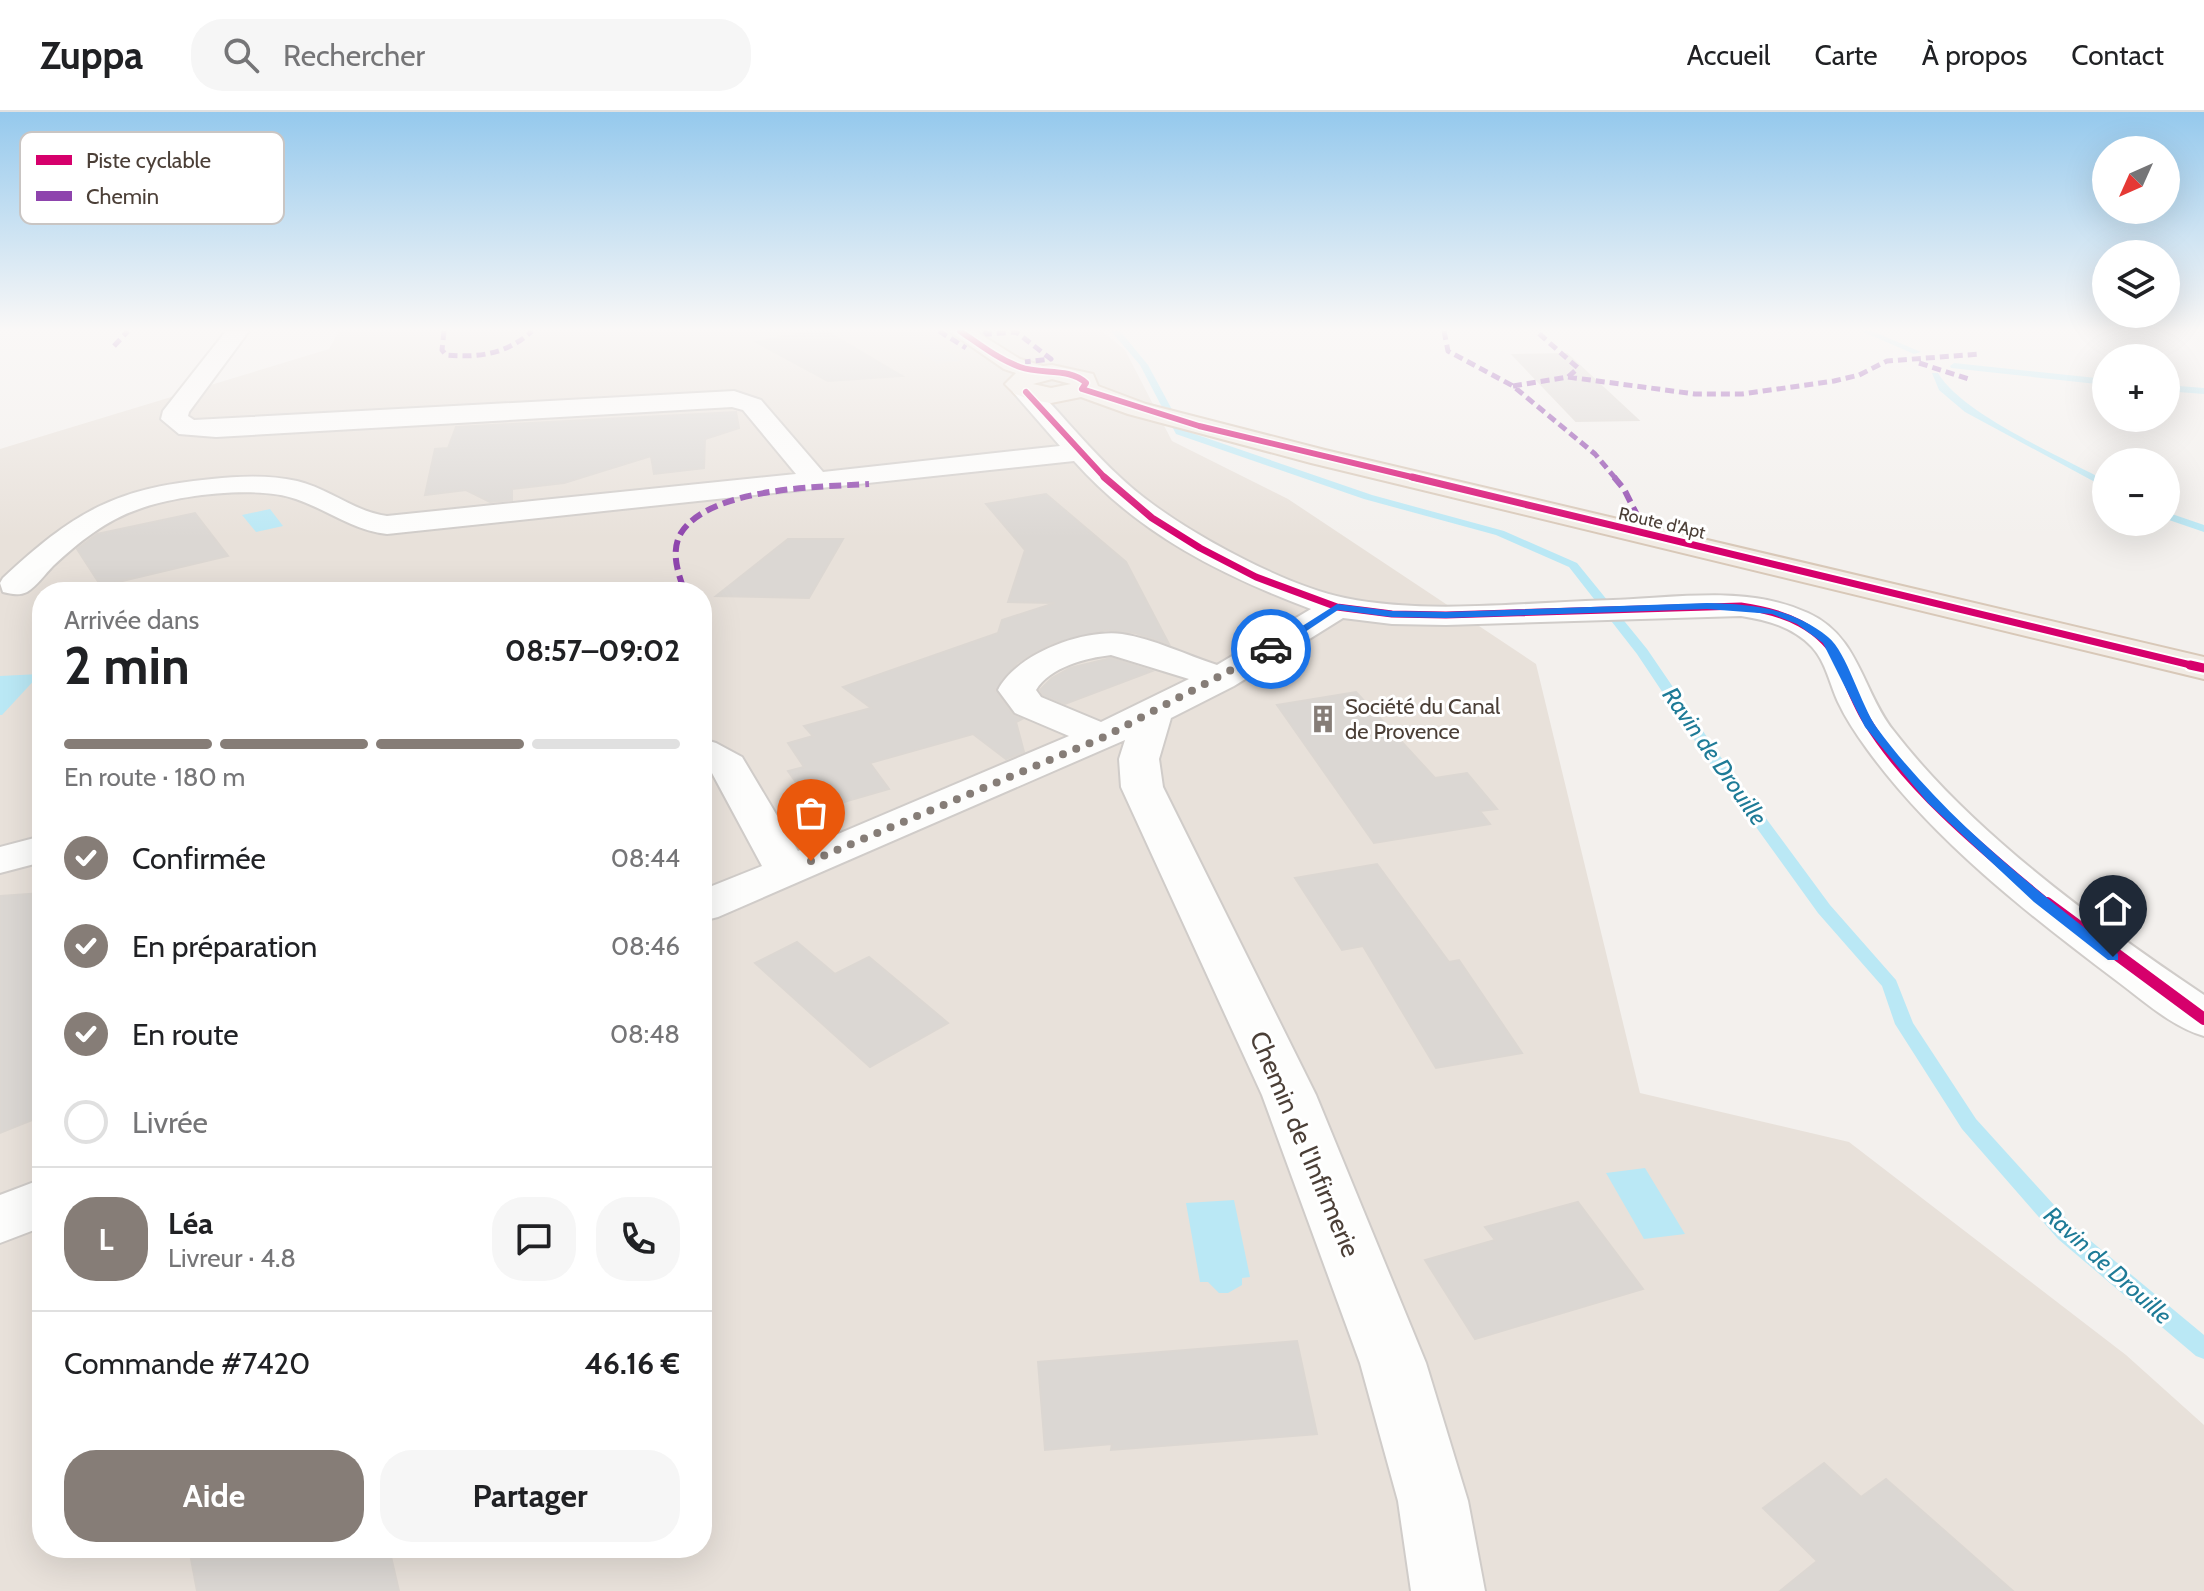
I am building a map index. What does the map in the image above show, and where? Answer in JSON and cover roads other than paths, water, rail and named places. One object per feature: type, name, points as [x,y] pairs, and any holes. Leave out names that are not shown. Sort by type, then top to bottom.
[{"type":"main road","name":"Route d'Apt","points":[[1104,400],[1199,426],[2204,668]]},
{"type":"street","points":[[185,400],[174,419],[179,424],[216,429],[716,400]]},
{"type":"street","points":[[737,400],[752,405],[816,481]]},
{"type":"street","points":[[1050,400],[1080,452],[1112,486],[1152,518],[1200,548],[1277,587],[1337,607],[1392,614],[1509,614],[1741,606],[1774,612],[1801,622],[1828,642],[1871,727],[1933,800],[2039,899],[2113,957],[2204,1019]]},
{"type":"street","points":[[15,585],[62,539],[100,513],[133,500],[173,491],[238,486],[285,487],[319,497],[362,523],[374,525],[1080,452]]},
{"type":"street","points":[[712,903],[1104,737],[1221,678],[1295,636],[1337,607]]},
{"type":"street","points":[[1104,737],[1028,705],[1017,690],[1022,677],[1062,657],[1107,643],[1122,645],[1221,678]]},
{"type":"street","name":"Chemin de l'Infirmerie","points":[[1154,712],[1139,759],[1142,787],[1289,1095],[1393,1363],[1433,1501],[1448,1591]]},
{"type":"street","points":[[712,757],[728,766],[787,871]]},
{"type":"street","points":[[0,860],[32,852]]},
{"type":"street","points":[[0,1220],[32,1206]]},
{"type":"water","points":[[270,509],[283,526],[256,532],[242,515]]},
{"type":"water","points":[[32,674],[32,683],[2,715],[0,715],[0,676]]},
{"type":"water","points":[[1645,1168],[1685,1234],[1644,1239],[1606,1173]]},
{"type":"water","points":[[1234,1200],[1250,1277],[1242,1278],[1242,1285],[1228,1293],[1219,1293],[1208,1282],[1200,1282],[1186,1203]]},
{"type":"waterway","name":"Ravin de Drouille","points":[[1162,400],[1179,432],[1368,497],[1500,533],[1573,565],[1642,652],[1714,759],[1824,909],[1890,984],[1904,1024],[1969,1124],[2066,1233],[2204,1349]]},
{"type":"waterway","points":[[1956,400],[1968,410],[2092,477]]},
{"type":"waterway","points":[[2180,520],[2204,529]]},
{"type":"place","name":"Société du Canal de Provence","points":[[1323,719]]}]
